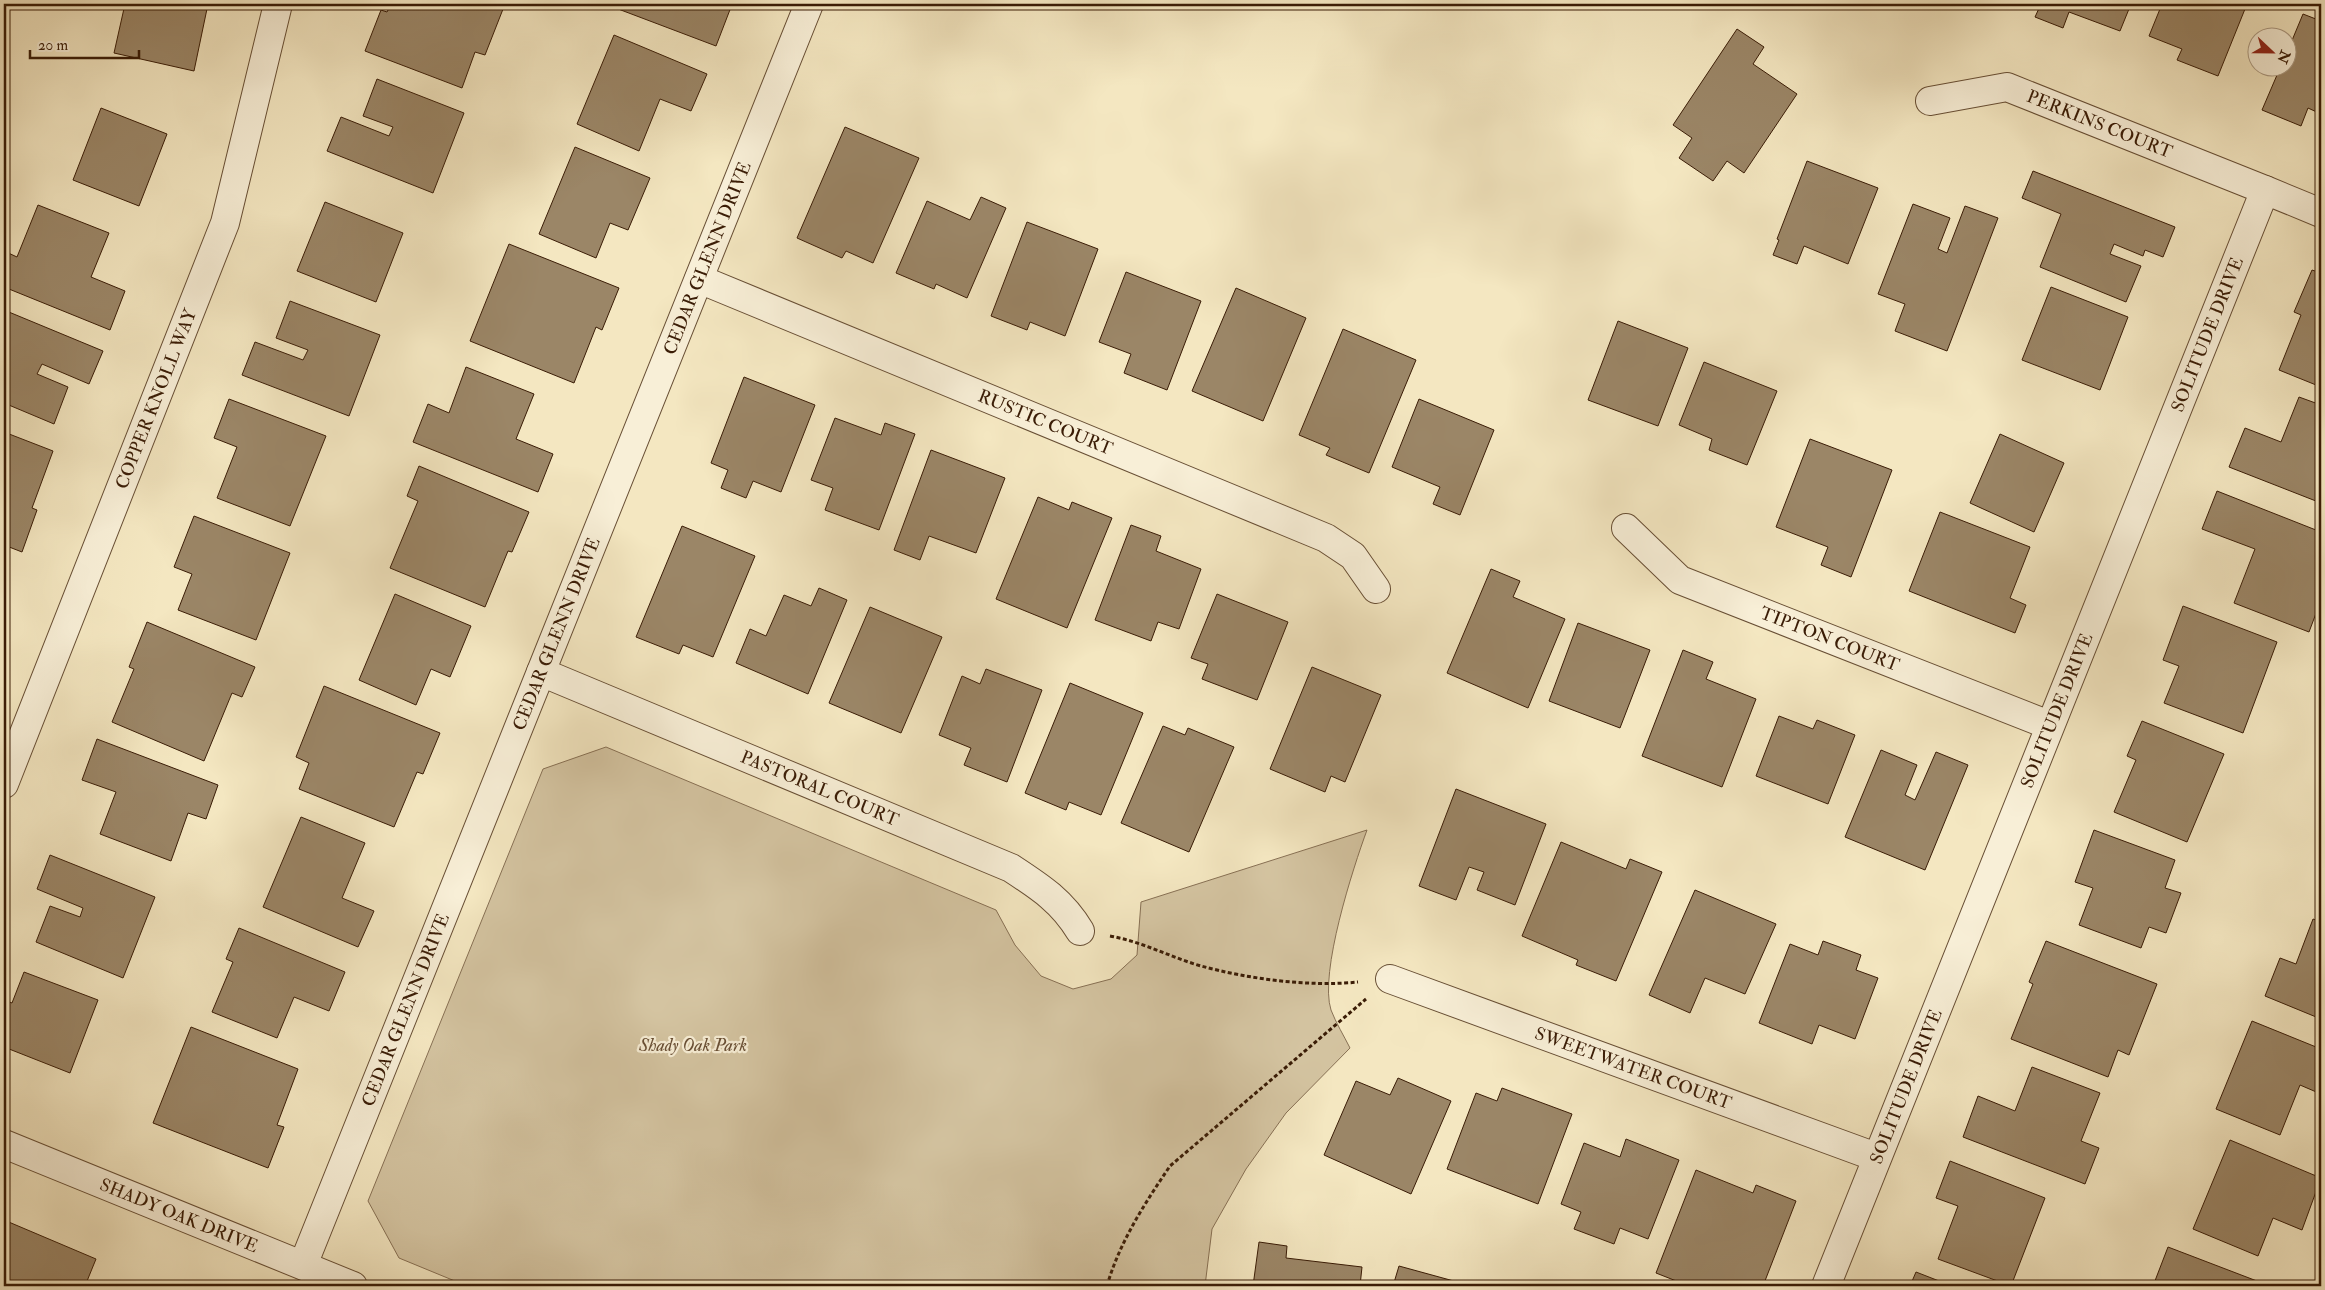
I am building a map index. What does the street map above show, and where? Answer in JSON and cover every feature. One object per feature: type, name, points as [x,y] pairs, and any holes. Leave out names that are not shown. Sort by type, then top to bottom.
[{"type":"street","name":"COPPER KNOLL WAY","points":[[4,784],[225,223],[278,4]]},
{"type":"street","name":"CEDAR GLENN DRIVE","points":[[304,1265],[809,4]]},
{"type":"street","name":"PERKINS COURT","points":[[1930,101],[2007,87],[2265,190]]},
{"type":"street","points":[[2265,190],[2321,213]]},
{"type":"street","name":"SOLITUDE DRIVE","points":[[1826,1286],[2049,725],[2265,190]]},
{"type":"street","name":"RUSTIC COURT","points":[[699,279],[1326,538],[1353,556],[1376,589]]},
{"type":"street","name":"TIPTON COURT","points":[[1626,528],[1680,580],[2049,725]]},
{"type":"street","name":"PASTORAL COURT","points":[[541,672],[1011,868],[1045,890],[1069,912],[1080,931]]},
{"type":"street","name":"SWEETWATER COURT","points":[[1390,979],[1876,1158]]},
{"type":"street","name":"SHADY OAK DRIVE","points":[[4,1144],[353,1286]]},
{"type":"path","points":[[1080,931],[1135,941],[1201,966],[1262,978],[1331,984],[1390,979]]},
{"type":"path","points":[[1108,1286],[1127,1237],[1170,1166],[1390,979]]},
{"type":"green space","name":"Shady Oak Park","points":[[606,747],[996,910],[1015,945],[1041,976],[1073,989],[1111,979],[1137,955],[1141,902],[1367,830],[1339,920],[1330,972],[1329,993],[1331,1010],[1350,1048],[1286,1113],[1246,1169],[1212,1229],[1205,1286],[467,1286],[399,1258],[368,1201],[543,769]]},
{"type":"building","points":[[125,4],[208,4],[194,71],[114,53]]},
{"type":"building","points":[[391,4],[505,4],[485,55],[475,52],[462,88],[365,51],[381,10],[387,12]]},
{"type":"building","points":[[605,4],[722,4],[731,7],[716,46]]},
{"type":"building","points":[[2041,4],[2131,4],[2120,31],[2069,12],[2063,28],[2035,17]]},
{"type":"building","points":[[2162,4],[2247,4],[2218,76],[2177,60],[2182,49],[2149,36]]},
{"type":"building","points":[[2303,14],[2321,21],[2321,114],[2308,108],[2301,126],[2262,110],[2276,78],[2298,78],[2297,28]]},
{"type":"building","points":[[1737,29],[1764,47],[1753,64],[1797,94],[1744,173],[1727,161],[1713,181],[1679,158],[1692,138],[1673,125]]},
{"type":"building","points":[[614,35],[707,74],[691,111],[660,99],[639,151],[577,124]]},
{"type":"building","points":[[377,79],[464,113],[433,193],[327,151],[341,117],[389,136],[393,127],[363,116]]},
{"type":"building","points":[[101,108],[167,134],[139,206],[73,180]]},
{"type":"building","points":[[845,127],[919,158],[873,263],[846,251],[842,258],[797,238]]},
{"type":"building","points":[[575,147],[650,178],[628,230],[610,223],[596,258],[539,234]]},
{"type":"building","points":[[1807,161],[1878,188],[1848,264],[1804,246],[1797,264],[1773,255],[1779,240],[1777,239]]},
{"type":"building","points":[[2033,171],[2175,227],[2163,257],[2145,250],[2143,256],[2114,244],[2110,254],[2141,266],[2126,302],[2040,267],[2061,214],[2022,198]]},
{"type":"building","points":[[981,197],[1006,208],[967,298],[936,284],[934,289],[896,273],[927,201],[970,220]]},
{"type":"building","points":[[325,202],[403,233],[376,302],[297,271]]},
{"type":"building","points":[[1913,204],[1950,218],[1938,249],[1947,253],[1965,206],[1998,218],[1947,351],[1895,331],[1905,304],[1878,294]]},
{"type":"building","points":[[38,205],[109,233],[91,277],[125,291],[110,330],[4,287],[4,251],[17,257]]},
{"type":"building","points":[[1027,222],[1098,249],[1065,336],[1030,322],[1027,330],[991,316]]},
{"type":"building","points":[[509,244],[619,288],[602,330],[596,327],[574,383],[470,341]]},
{"type":"building","points":[[2312,270],[2321,273],[2321,387],[2279,370],[2301,315],[2294,312]]},
{"type":"building","points":[[1126,272],[1201,301],[1167,390],[1124,373],[1131,354],[1099,342]]},
{"type":"building","points":[[2051,287],[2128,317],[2100,390],[2022,360]]},
{"type":"building","points":[[1236,288],[1306,318],[1263,421],[1192,391]]},
{"type":"building","points":[[290,301],[380,335],[349,416],[242,375],[255,342],[303,360],[308,350],[276,338]]},
{"type":"building","points":[[4,310],[103,351],[89,384],[42,364],[37,374],[68,387],[54,424],[4,403]]},
{"type":"building","points":[[1618,321],[1688,348],[1658,426],[1588,400]]},
{"type":"building","points":[[1343,329],[1416,360],[1369,473],[1326,455],[1330,448],[1299,435]]},
{"type":"building","points":[[1704,362],[1777,391],[1747,465],[1709,450],[1712,439],[1679,425]]},
{"type":"building","points":[[466,367],[534,394],[516,439],[553,454],[538,492],[413,442],[428,404],[449,413]]},
{"type":"building","points":[[744,377],[815,405],[781,492],[753,481],[746,498],[721,488],[728,470],[711,463]]},
{"type":"building","points":[[2299,397],[2321,405],[2321,503],[2229,467],[2245,428],[2281,442]]},
{"type":"building","points":[[229,399],[326,436],[290,526],[217,498],[237,447],[214,438]]},
{"type":"building","points":[[1419,399],[1494,430],[1460,515],[1433,504],[1440,487],[1392,467]]},
{"type":"building","points":[[835,418],[881,435],[885,423],[915,434],[879,530],[825,510],[833,488],[811,480]]},
{"type":"building","points":[[4,432],[53,451],[32,508],[37,510],[22,552],[4,545]]},
{"type":"building","points":[[2000,434],[2064,463],[2034,532],[1970,503]]},
{"type":"building","points":[[1810,439],[1892,470],[1851,577],[1821,565],[1828,547],[1776,527]]},
{"type":"building","points":[[931,450],[1005,478],[976,553],[929,536],[920,560],[894,550]]},
{"type":"building","points":[[419,466],[529,512],[512,552],[508,551],[485,607],[390,568],[418,501],[407,496]]},
{"type":"building","points":[[2217,491],[2321,532],[2321,600],[2309,632],[2234,603],[2255,549],[2202,529]]},
{"type":"building","points":[[1038,497],[1069,510],[1072,502],[1112,518],[1067,628],[996,599]]},
{"type":"building","points":[[1940,512],[2030,547],[2010,598],[2026,605],[2015,633],[1909,591]]},
{"type":"building","points":[[194,516],[290,553],[256,640],[178,610],[192,574],[174,567]]},
{"type":"building","points":[[1131,525],[1161,536],[1156,551],[1201,569],[1179,629],[1158,622],[1151,641],[1095,620]]},
{"type":"building","points":[[682,526],[755,556],[713,657],[683,645],[679,654],[636,637]]},
{"type":"building","points":[[1491,569],[1520,581],[1513,597],[1565,619],[1528,708],[1447,673]]},
{"type":"building","points":[[819,588],[847,600],[808,694],[736,663],[750,629],[766,636],[784,595],[811,606]]},
{"type":"building","points":[[395,594],[471,626],[450,677],[431,669],[416,705],[359,680]]},
{"type":"building","points":[[1217,594],[1288,622],[1257,700],[1202,679],[1208,664],[1191,658]]},
{"type":"building","points":[[2183,606],[2277,642],[2243,733],[2164,703],[2179,666],[2163,660]]},
{"type":"building","points":[[870,607],[942,637],[901,733],[829,703]]},
{"type":"building","points":[[147,622],[255,667],[242,697],[232,693],[204,761],[112,722],[134,669],[129,667]]},
{"type":"building","points":[[1578,623],[1650,650],[1620,728],[1549,701]]},
{"type":"building","points":[[1683,650],[1713,662],[1706,679],[1756,699],[1722,787],[1642,756]]},
{"type":"building","points":[[1312,667],[1381,695],[1345,782],[1331,776],[1325,792],[1270,769]]},
{"type":"building","points":[[986,669],[1042,690],[1007,782],[964,765],[971,748],[939,735],[962,676],[980,684]]},
{"type":"building","points":[[1070,683],[1143,713],[1101,815],[1069,802],[1066,810],[1025,793]]},
{"type":"building","points":[[324,686],[440,733],[423,774],[417,772],[394,827],[299,789],[309,763],[296,757]]},
{"type":"building","points":[[1779,716],[1813,729],[1817,720],[1855,735],[1828,804],[1756,776]]},
{"type":"building","points":[[2142,721],[2224,754],[2187,842],[2114,812],[2136,760],[2127,756]]},
{"type":"building","points":[[1163,726],[1185,735],[1188,728],[1234,747],[1189,852],[1121,823]]},
{"type":"building","points":[[97,739],[218,785],[206,819],[188,813],[171,861],[100,834],[116,792],[82,780]]},
{"type":"building","points":[[1881,750],[1917,765],[1905,795],[1915,800],[1936,752],[1968,765],[1925,870],[1845,837]]},
{"type":"building","points":[[1456,789],[1546,824],[1515,905],[1477,890],[1484,872],[1469,867],[1456,900],[1419,886]]},
{"type":"building","points":[[301,817],[365,843],[342,898],[374,911],[358,947],[263,907]]},
{"type":"building","points":[[2094,830],[2175,860],[2165,888],[2181,893],[2166,933],[2149,927],[2141,948],[2079,925],[2093,888],[2075,882]]},
{"type":"building","points":[[1561,842],[1626,869],[1630,859],[1662,872],[1616,981],[1576,965],[1578,960],[1522,936]]},
{"type":"building","points":[[50,855],[155,897],[123,978],[36,942],[50,906],[80,917],[83,908],[37,889]]},
{"type":"building","points":[[1695,890],[1776,924],[1745,994],[1705,978],[1690,1013],[1649,995]]},
{"type":"building","points":[[2313,919],[2321,922],[2321,1019],[2265,996],[2280,958],[2296,964]]},
{"type":"building","points":[[239,928],[345,972],[329,1011],[294,997],[277,1038],[212,1012],[233,962],[226,959]]},
{"type":"building","points":[[1823,941],[1861,955],[1856,970],[1878,978],[1855,1039],[1819,1025],[1812,1044],[1759,1023],[1790,944],[1818,955]]},
{"type":"building","points":[[2046,941],[2157,984],[2129,1055],[2118,1050],[2108,1077],[2011,1039],[2033,984],[2029,982]]},
{"type":"building","points":[[24,972],[98,1000],[70,1073],[4,1047],[4,1000],[12,1003]]},
{"type":"building","points":[[2252,1021],[2321,1049],[2321,1094],[2300,1085],[2280,1135],[2216,1109]]},
{"type":"building","points":[[191,1027],[298,1069],[277,1125],[284,1127],[268,1168],[153,1123]]},
{"type":"building","points":[[2032,1067],[2100,1093],[2081,1141],[2099,1148],[2085,1184],[1963,1137],[1978,1096],[2015,1111]]},
{"type":"building","points":[[1398,1078],[1451,1101],[1411,1194],[1324,1155],[1356,1081],[1390,1095]]},
{"type":"building","points":[[1502,1088],[1572,1114],[1538,1204],[1447,1169],[1476,1093],[1497,1101]]},
{"type":"building","points":[[1626,1139],[1679,1160],[1648,1239],[1620,1228],[1614,1244],[1574,1229],[1581,1212],[1561,1204],[1584,1143],[1620,1157]]},
{"type":"building","points":[[2230,1140],[2321,1178],[2302,1230],[2273,1218],[2258,1256],[2193,1229]]},
{"type":"building","points":[[1950,1161],[2045,1198],[2011,1286],[1938,1259],[1958,1206],[1936,1198]]},
{"type":"building","points":[[1696,1170],[1753,1193],[1756,1185],[1796,1201],[1763,1286],[1689,1286],[1656,1273]]},
{"type":"building","points":[[4,1220],[96,1259],[85,1286],[4,1286]]},
{"type":"building","points":[[1259,1242],[1287,1246],[1286,1258],[1362,1267],[1360,1286],[1253,1286]]},
{"type":"building","points":[[2168,1247],[2270,1286],[2153,1286]]},
{"type":"building","points":[[1399,1266],[1472,1286],[1393,1286]]},
{"type":"building","points":[[1916,1272],[1952,1286],[1910,1286]]}]
